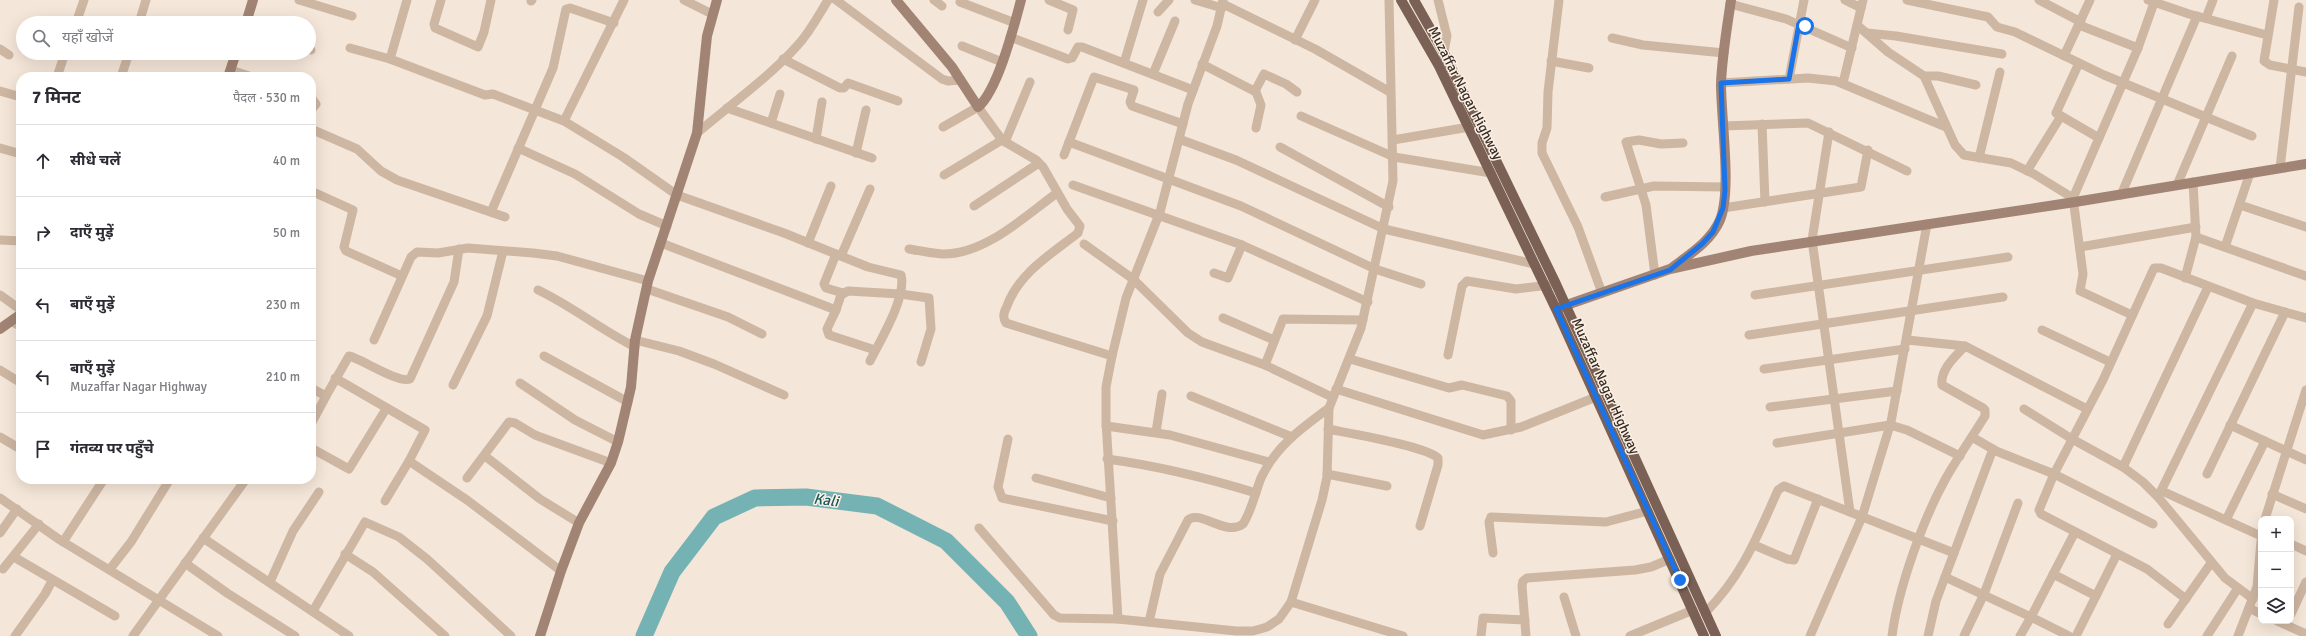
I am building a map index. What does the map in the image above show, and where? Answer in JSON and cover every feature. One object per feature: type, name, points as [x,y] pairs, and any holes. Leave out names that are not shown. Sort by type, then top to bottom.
[{"type":"main road","name":"Muzaffar Nagar Highway","points":[[1401,0],[1439,66],[1545,286],[1561,307],[1716,636]]},
{"type":"main road","name":"Muzaffar Nagar Highway","points":[[1414,0],[1444,53],[1556,284],[1561,307],[1596,397],[1704,636]]},
{"type":"street","points":[[78,16],[84,0]]},
{"type":"street","points":[[141,16],[146,0]]},
{"type":"street","points":[[248,16],[253,0]]},
{"type":"street","points":[[299,0],[352,16]]},
{"type":"street","points":[[390,59],[407,0]]},
{"type":"street","points":[[441,0],[434,24],[436,28],[478,47],[484,32],[491,0]]},
{"type":"street","points":[[564,121],[614,23],[624,0]]},
{"type":"street","points":[[684,0],[712,14]]},
{"type":"street","points":[[540,636],[561,571],[579,523],[611,463],[618,442],[633,375],[635,344],[647,285],[697,133],[707,36],[717,0]]},
{"type":"street","points":[[697,133],[797,47],[810,30],[828,0]]},
{"type":"street","points":[[836,0],[942,79],[948,81],[961,80]]},
{"type":"street","points":[[896,0],[919,26],[961,80],[978,107],[1003,141],[1039,163],[1067,209],[1078,222],[1080,230],[1020,281],[1012,291],[1003,316],[1004,320],[1010,326],[1112,356]]},
{"type":"street","points":[[934,0],[942,6]]},
{"type":"street","points":[[943,128],[978,107],[985,99],[1002,62],[1021,0]]},
{"type":"street","points":[[1048,0],[1073,10],[1068,30]]},
{"type":"street","points":[[1124,63],[1143,0]]},
{"type":"street","points":[[1158,12],[1169,0]]},
{"type":"street","points":[[1195,0],[1223,4],[1295,40],[1390,92]]},
{"type":"street","points":[[1295,40],[1315,0]]},
{"type":"street","points":[[979,528],[1054,615],[1060,618],[1118,619],[1261,633],[1279,619],[1291,602],[1322,500],[1327,474],[1329,408],[1332,397],[1350,359],[1363,320],[1389,207],[1394,158],[1390,92],[1389,0]]},
{"type":"street","points":[[1438,0],[1446,26],[1444,53],[1439,66]]},
{"type":"street","points":[[1559,0],[1551,60],[1548,121],[1542,143],[1542,152],[1578,227],[1602,293]]},
{"type":"street","points":[[1789,79],[1804,0]]},
{"type":"street","points":[[1843,83],[1862,4],[1845,0]]},
{"type":"street","points":[[1907,0],[1935,4],[1988,17],[1997,27],[2015,32],[2123,83],[2252,136]]},
{"type":"street","points":[[2039,0],[2080,23],[2138,48]]},
{"type":"street","points":[[2064,56],[2090,0]]},
{"type":"street","points":[[2121,195],[2162,99],[2201,17],[2213,0]]},
{"type":"street","points":[[2274,0],[2267,35],[2264,61],[2270,65],[2306,72]]},
{"type":"street","points":[[2132,315],[2080,291],[2083,274],[2074,200],[2138,48],[2152,1],[2201,17],[2267,35]]},
{"type":"street","points":[[960,2],[1015,23]]},
{"type":"street","points":[[1670,270],[1702,244],[1713,232],[1723,208],[1725,187],[1721,83],[1731,2],[1799,24],[1852,48]]},
{"type":"street","points":[[1118,619],[1113,521],[1107,459],[1106,387],[1117,328],[1133,279],[1159,215],[1170,179],[1178,139],[1193,90],[1223,4]]},
{"type":"street","points":[[491,212],[552,68],[566,9],[570,8],[614,23]]},
{"type":"street","points":[[2280,168],[2299,8]]},
{"type":"street","points":[[1153,74],[1175,21]]},
{"type":"street","points":[[1857,25],[1888,52],[1924,76],[1934,95],[1946,127],[1959,151],[1964,155],[1999,160],[2027,171],[2074,200]]},
{"type":"street","points":[[1867,33],[1896,36],[2002,54]]},
{"type":"street","points":[[1010,38],[1068,58],[1072,58],[1076,48],[1080,47],[1193,90]]},
{"type":"street","points":[[1612,38],[1642,45],[1724,53]]},
{"type":"street","points":[[962,46],[1002,62]]},
{"type":"street","points":[[350,48],[390,59],[485,95],[492,93],[564,121],[623,157],[677,195],[808,243],[868,267],[901,275],[900,294],[893,315],[870,361]]},
{"type":"street","points":[[0,49],[9,55]]},
{"type":"street","points":[[2177,185],[2232,56]]},
{"type":"street","points":[[783,58],[840,88],[844,88],[848,83],[898,101]]},
{"type":"street","points":[[59,72],[63,60]]},
{"type":"street","points":[[123,72],[127,60]]},
{"type":"street","points":[[230,72],[234,60]]},
{"type":"street","points":[[1551,60],[1589,68]]},
{"type":"street","points":[[2079,63],[2057,109],[2057,114],[2099,138]]},
{"type":"street","points":[[1202,64],[1255,91],[1261,105],[1256,128]]},
{"type":"street","points":[[1979,158],[2000,72]]},
{"type":"street","points":[[1255,91],[1264,74],[1286,84],[1297,92]]},
{"type":"street","points":[[1064,155],[1096,76],[1134,90],[1130,102],[1132,106],[1183,124]]},
{"type":"street","points":[[1924,76],[1938,76],[1976,85]]},
{"type":"street","points":[[1721,83],[1789,79],[1824,79],[1843,83],[1946,127]]},
{"type":"street","points":[[944,175],[1003,141],[1030,82]]},
{"type":"street","points":[[0,91],[16,96]]},
{"type":"street","points":[[771,123],[780,94]]},
{"type":"street","points":[[816,139],[822,102]]},
{"type":"street","points":[[727,108],[872,158]]},
{"type":"street","points":[[856,153],[866,110]]},
{"type":"street","points":[[1301,116],[1394,158],[1491,173]]},
{"type":"street","points":[[2027,171],[2061,116]]},
{"type":"street","points":[[1723,126],[1803,122],[1868,150],[1907,171]]},
{"type":"street","points":[[1762,124],[1764,202]]},
{"type":"street","points":[[1393,140],[1469,127]]},
{"type":"street","points":[[316,131],[357,149],[381,171],[397,180],[505,217]]},
{"type":"street","points":[[1829,132],[1818,194],[1812,240],[1850,512]]},
{"type":"street","points":[[1178,139],[1236,160],[1384,229],[1534,264]]},
{"type":"street","points":[[1655,275],[1649,222],[1626,142],[1638,140],[1661,144],[1683,143]]},
{"type":"street","points":[[1069,142],[1241,206],[1375,269],[1421,284]]},
{"type":"street","points":[[1280,147],[1389,207]]},
{"type":"street","points":[[0,148],[16,153]]},
{"type":"street","points":[[518,148],[575,174],[651,221],[667,226]]},
{"type":"street","points":[[1723,208],[1861,187],[1868,150]]},
{"type":"street","points":[[974,206],[1039,163]]},
{"type":"street","points":[[1561,307],[1670,270],[1751,251],[1812,240],[1928,224],[2074,200],[2121,195],[2306,164]]},
{"type":"street","points":[[2226,247],[2250,173]]},
{"type":"street","points":[[2185,278],[2196,237],[2193,182]]},
{"type":"street","points":[[1072,185],[1242,245],[1368,302]]},
{"type":"street","points":[[808,243],[831,186]]},
{"type":"street","points":[[1605,197],[1654,186],[1725,187]]},
{"type":"street","points":[[870,189],[824,284],[826,288],[843,293],[848,291],[900,294],[924,296],[929,298],[931,302],[931,329],[921,362]]},
{"type":"street","points":[[316,192],[353,210],[344,247],[346,251],[402,276]]},
{"type":"street","points":[[909,249],[943,254],[961,252],[1000,234],[1057,193]]},
{"type":"street","points":[[2240,205],[2306,227]]},
{"type":"street","points":[[1810,636],[1862,516],[1890,425],[1928,224]]},
{"type":"street","points":[[2080,247],[2196,227]]},
{"type":"street","points":[[2196,237],[2306,276]]},
{"type":"street","points":[[0,240],[16,241]]},
{"type":"street","points":[[661,243],[836,310]]},
{"type":"street","points":[[1084,244],[1133,279],[1188,333],[1202,342],[1265,366],[1332,397]]},
{"type":"street","points":[[1214,273],[1228,278],[1242,245]]},
{"type":"street","points":[[316,415],[335,378],[349,356],[394,376],[406,380],[410,379],[454,282],[459,249]]},
{"type":"street","points":[[374,340],[402,276],[416,252],[438,253],[459,249],[557,256],[647,285],[728,317],[762,334]]},
{"type":"street","points":[[453,385],[487,316],[503,251]]},
{"type":"street","points":[[1755,295],[1818,284],[2008,257]]},
{"type":"street","points":[[2186,598],[2147,569],[2039,512],[2054,474],[2110,362],[2154,268],[2161,268],[2208,287],[2306,318]]},
{"type":"street","points":[[1448,355],[1462,286],[1467,281],[1516,289],[1556,284]]},
{"type":"street","points":[[2123,467],[2208,287]]},
{"type":"street","points":[[538,290],[568,305],[595,325],[635,344],[679,351],[714,364],[784,395]]},
{"type":"street","points":[[843,293],[827,329],[829,335],[875,350]]},
{"type":"street","points":[[0,295],[16,306]]},
{"type":"street","points":[[1749,335],[2003,297]]},
{"type":"street","points":[[2160,494],[2253,302]]},
{"type":"street","points":[[2207,474],[2285,312]]},
{"type":"street","points":[[0,328],[16,317]]},
{"type":"street","points":[[1224,318],[1274,340]]},
{"type":"street","points":[[1265,366],[1281,321],[1287,318],[1363,320]]},
{"type":"street","points":[[11,320],[16,324]]},
{"type":"street","points":[[2042,330],[2110,362]]},
{"type":"street","points":[[1764,369],[1829,361],[1906,345],[1966,346],[2087,409]]},
{"type":"street","points":[[1892,636],[1895,613],[1920,539],[1937,496],[1985,416],[1985,410],[1944,386],[1942,382],[1950,362],[1966,346]]},
{"type":"street","points":[[544,356],[628,402]]},
{"type":"street","points":[[1350,359],[1449,388],[1462,385],[1507,396],[1511,401],[1511,430]]},
{"type":"street","points":[[0,370],[16,380]]},
{"type":"street","points":[[335,378],[424,430],[409,461],[385,501]]},
{"type":"street","points":[[520,383],[575,420],[618,442]]},
{"type":"street","points":[[1336,389],[1483,435],[1511,430],[1548,418],[1596,397]]},
{"type":"street","points":[[1770,407],[1897,390]]},
{"type":"street","points":[[2266,516],[2306,390]]},
{"type":"street","points":[[316,391],[326,396]]},
{"type":"street","points":[[1156,432],[1162,394]]},
{"type":"street","points":[[1191,396],[1292,437]]},
{"type":"street","points":[[1149,622],[1160,574],[1188,520],[1197,517],[1222,526],[1239,527],[1246,519],[1269,462],[1292,437],[1329,408]]},
{"type":"street","points":[[316,451],[349,469],[386,409]]},
{"type":"street","points":[[2024,409],[2072,439],[2123,467],[2160,494],[2226,520],[2258,535]]},
{"type":"street","points":[[467,478],[509,422],[515,423],[535,435],[611,463]]},
{"type":"street","points":[[1776,443],[1890,425],[1907,430],[1960,456]]},
{"type":"street","points":[[2230,425],[2306,460]]},
{"type":"street","points":[[1106,426],[1156,432],[1269,462]]},
{"type":"street","points":[[1328,429],[1385,440],[1426,452],[1438,458],[1438,465],[1420,526]]},
{"type":"street","points":[[1972,436],[1993,449],[2054,474],[2153,524]]},
{"type":"street","points":[[0,437],[16,446]]},
{"type":"street","points":[[1008,439],[998,487],[1002,498],[1113,521]]},
{"type":"street","points":[[2226,520],[2265,441]]},
{"type":"street","points":[[1928,636],[1936,601],[1993,449]]},
{"type":"street","points":[[485,456],[540,499],[579,523]]},
{"type":"street","points":[[1107,459],[1152,465],[1185,472],[1256,493]]},
{"type":"street","points":[[409,461],[467,500],[561,571]]},
{"type":"street","points":[[1327,474],[1387,486]]},
{"type":"street","points":[[1036,478],[1111,498]]},
{"type":"street","points":[[63,542],[101,484]]},
{"type":"street","points":[[110,569],[131,542],[167,484]]},
{"type":"street","points":[[133,636],[242,484]]},
{"type":"street","points":[[1705,613],[1736,578],[1754,545],[1780,487],[1790,488],[1954,553]]},
{"type":"street","points":[[270,582],[293,531],[319,492]]},
{"type":"street","points":[[2160,494],[2211,563],[2225,578],[2253,599]]},
{"type":"street","points":[[2272,494],[2306,509]]},
{"type":"street","points":[[0,498],[63,542],[110,569],[218,636]]},
{"type":"street","points":[[1754,545],[1787,559],[1794,560],[1818,499]]},
{"type":"street","points":[[1964,636],[1984,594],[2018,503]]},
{"type":"street","points":[[0,533],[17,509]]},
{"type":"street","points":[[1493,553],[1489,522],[1491,517],[1606,522],[1648,511]]},
{"type":"street","points":[[313,611],[365,522],[394,533],[427,559],[511,636]]},
{"type":"street","points":[[3,569],[39,524]]},
{"type":"street","points":[[2020,636],[2075,532]]},
{"type":"street","points":[[203,538],[349,636]]},
{"type":"street","points":[[2294,545],[2306,551]]},
{"type":"street","points":[[345,554],[373,572],[445,636]]},
{"type":"street","points":[[2076,636],[2117,554]]},
{"type":"street","points":[[14,557],[52,581],[115,616]]},
{"type":"street","points":[[1526,636],[1522,586],[1523,581],[1527,578],[1635,570],[1650,567],[1670,559]]},
{"type":"street","points":[[185,563],[295,636]]},
{"type":"street","points":[[2168,624],[2211,563]]},
{"type":"street","points":[[2053,574],[2096,596]]},
{"type":"street","points":[[1945,577],[1984,594],[2069,636]]},
{"type":"street","points":[[15,636],[45,594],[52,581]]},
{"type":"street","points":[[2295,595],[2306,582]]},
{"type":"street","points":[[2238,636],[2258,585]]},
{"type":"street","points":[[2207,636],[2238,588]]},
{"type":"street","points":[[1564,597],[1576,636]]},
{"type":"street","points":[[1291,602],[1403,636]]},
{"type":"street","points":[[2249,608],[2258,612]]},
{"type":"street","points":[[1630,636],[1693,610]]},
{"type":"street","points":[[1481,636],[1483,618],[1525,620]]},
{"type":"street","points":[[2289,624],[2306,634]]},
{"type":"waterway","name":"Kali","points":[[644,636],[672,572],[714,517],[755,498],[806,497],[877,506],[946,541],[1007,602],[1029,636]]},
{"type":"route","points":[[1680,580],[1556,309],[1670,270],[1702,244],[1713,232],[1720,220],[1725,190],[1721,83],[1789,79],[1799,24],[1805,26]]}]
